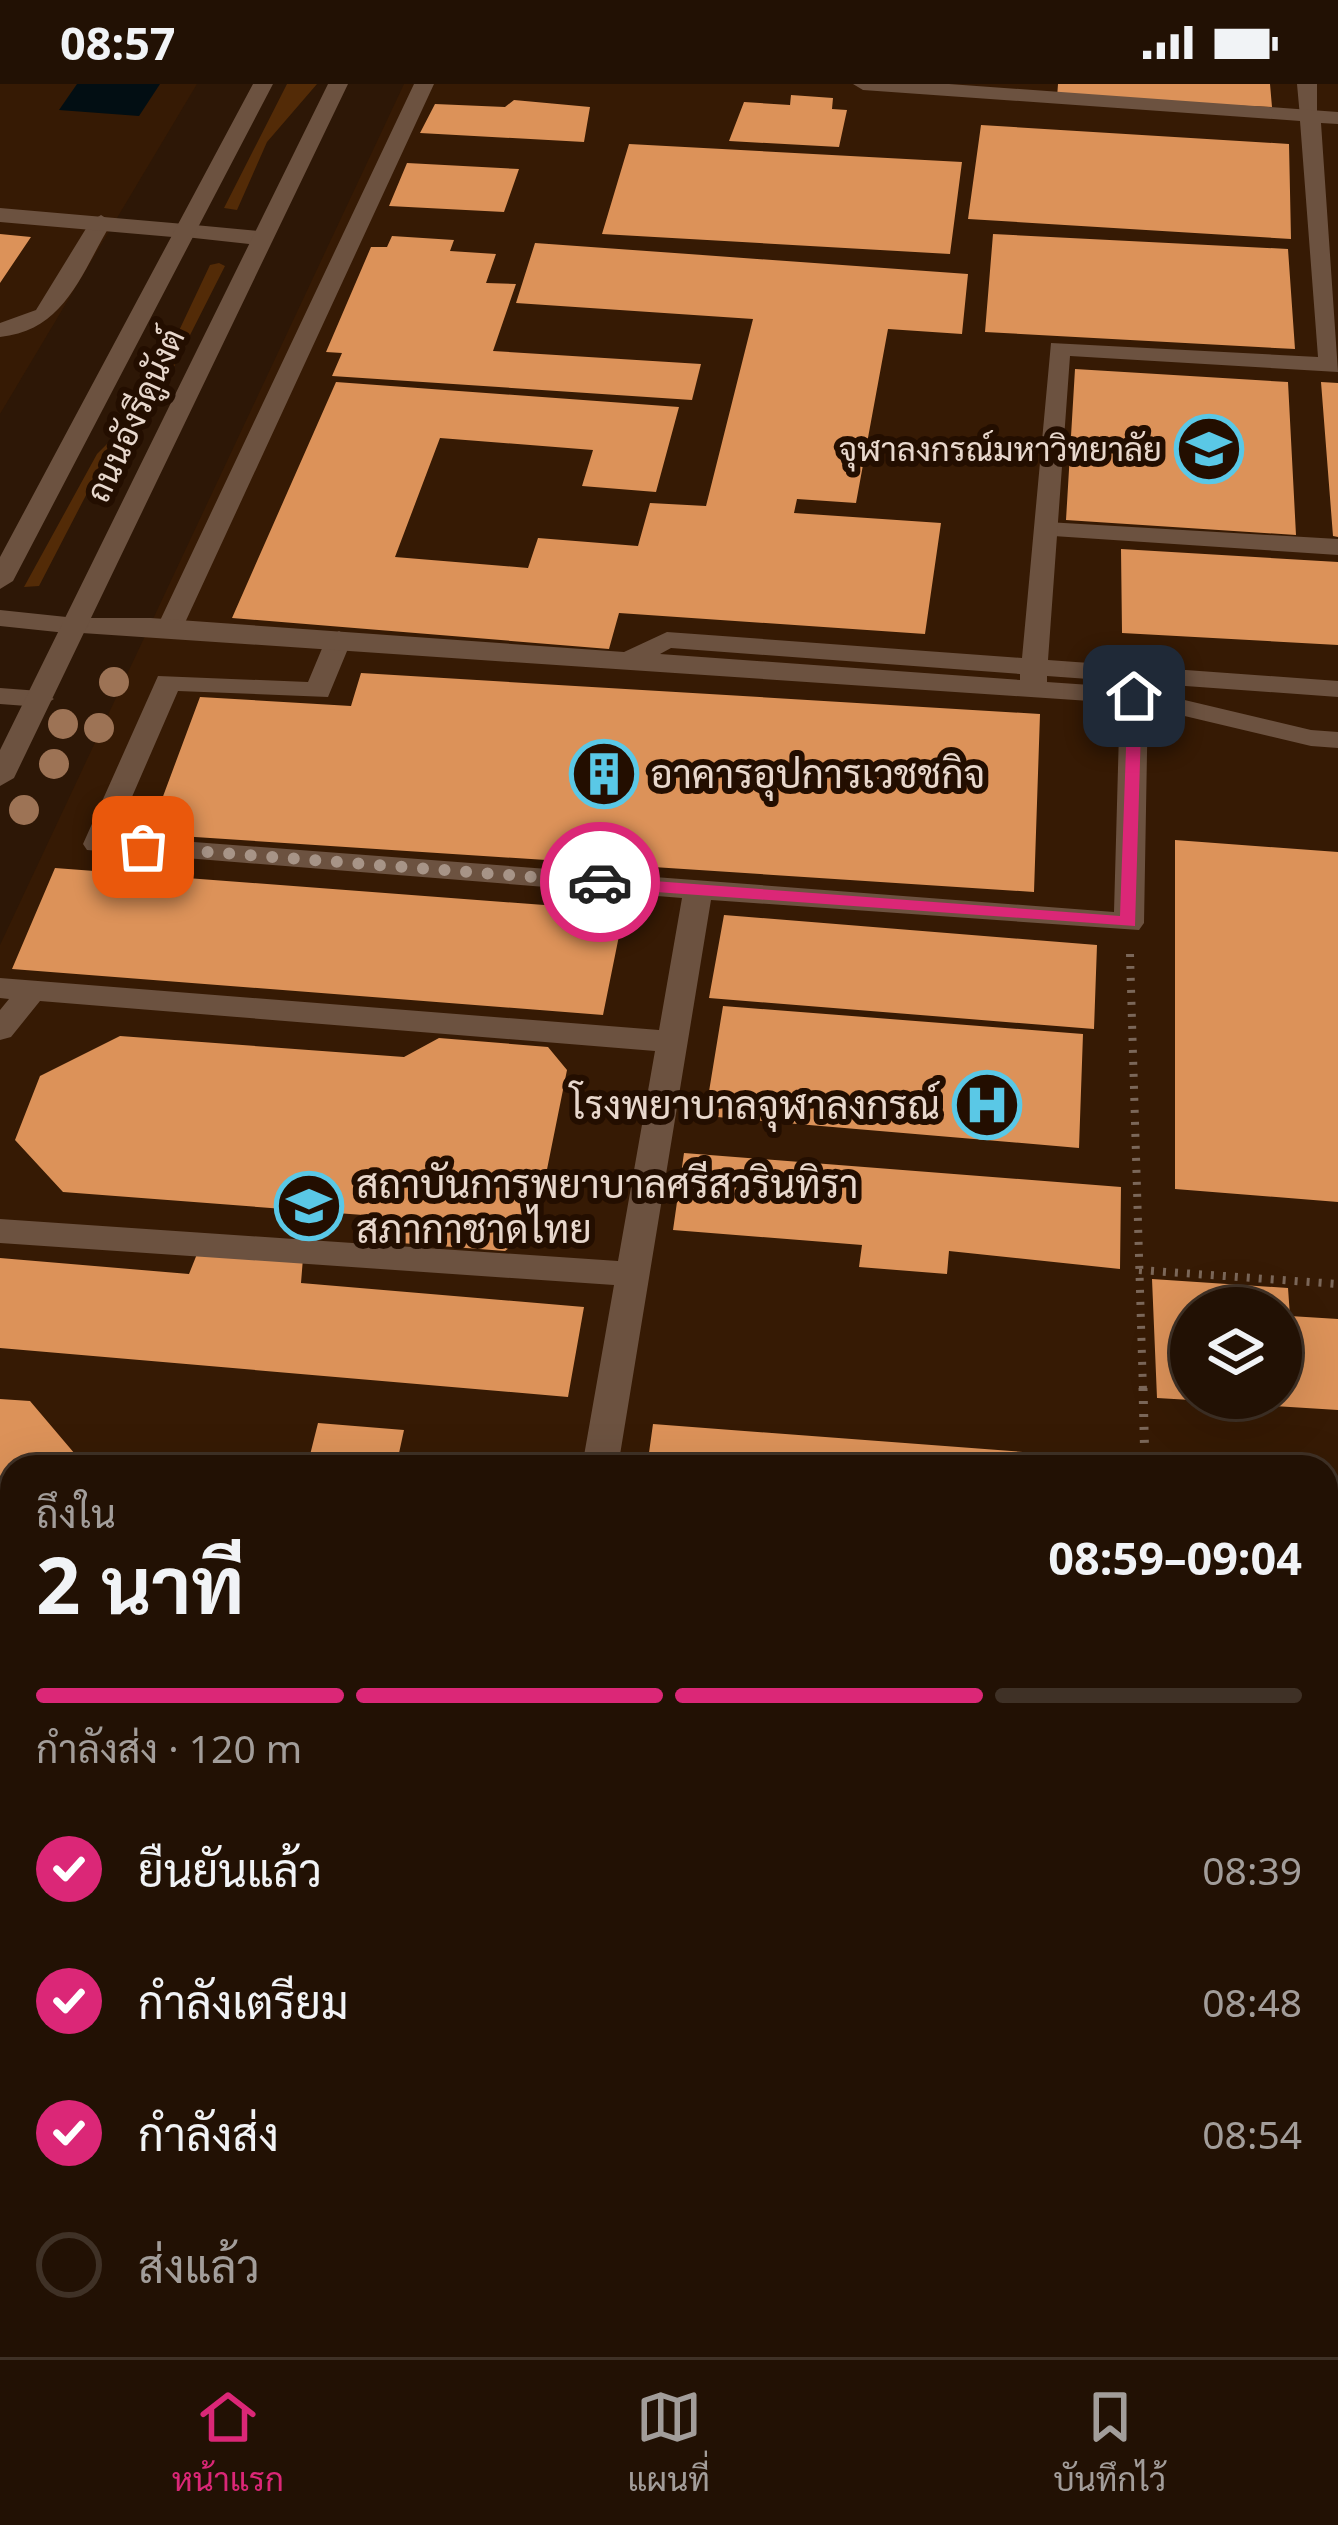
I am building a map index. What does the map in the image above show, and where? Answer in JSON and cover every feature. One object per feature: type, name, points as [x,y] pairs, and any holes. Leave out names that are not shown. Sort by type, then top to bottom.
[{"type":"street","name":"ถนนอังรีดูนังต์","points":[[0,581],[263,84]]},
{"type":"street","name":"ถนนอังรีดูนังต์","points":[[0,778],[258,238],[338,84]]},
{"type":"street","points":[[170,627],[424,84]]},
{"type":"street","points":[[863,84],[1033,90],[1338,118]]},
{"type":"street","points":[[1034,677],[1059,348],[1334,365],[1307,84]]},
{"type":"street","points":[[0,214],[258,238]]},
{"type":"street","points":[[0,330],[20,328],[45,315],[101,222]]},
{"type":"street","points":[[1047,530],[1338,547]]},
{"type":"street","points":[[0,618],[626,660],[1338,689]]},
{"type":"street","points":[[339,639],[318,692],[168,682],[97,844],[1129,922],[1134,696]]},
{"type":"street","points":[[1034,677],[1338,740]]},
{"type":"street","points":[[1278,685],[1280,731]]},
{"type":"street","points":[[0,696],[40,699]]},
{"type":"street","points":[[602,1455],[698,890]]},
{"type":"street","points":[[0,1030],[16,990],[674,1042]]},
{"type":"street","points":[[0,1231],[634,1274]]},
{"type":"path","points":[[1129,922],[1145,1455]]},
{"type":"path","points":[[1139,1270],[1338,1285]]},
{"type":"shaded area","points":[[0,84],[197,84],[0,414]]},
{"type":"shaded area","points":[[77,84],[160,84],[139,116],[59,110]]},
{"type":"shaded area","points":[[287,84],[317,84],[267,142],[237,210],[224,208]]},
{"type":"shaded area","name":"โรงพยาบาลจุฬาลงกรณ์","points":[[404,84],[1338,84],[1338,1455],[0,1455],[0,945]]},
{"type":"shaded area","points":[[210,265],[225,266],[148,418],[97,474],[39,586],[24,587],[97,454],[142,409]]},
{"type":"building","points":[[1058,84],[1270,84],[1272,107],[1057,98]]},
{"type":"building","points":[[791,95],[833,98],[832,109],[847,110],[839,147],[729,141],[744,102],[790,105]]},
{"type":"building","points":[[514,100],[590,107],[584,142],[420,133],[435,104],[505,107]]},
{"type":"building","points":[[981,125],[1289,144],[1291,239],[968,219]]},
{"type":"building","points":[[629,144],[962,162],[950,254],[602,234]]},
{"type":"building","points":[[407,163],[519,169],[504,212],[389,206]]},
{"type":"building","points":[[0,234],[31,237],[0,283]]},
{"type":"building","points":[[993,234],[1288,249],[1295,349],[985,332]]},
{"type":"building","points":[[392,236],[454,240],[450,251],[496,254],[486,283],[516,284],[493,351],[701,364],[692,400],[332,376],[342,353],[326,352],[371,247],[387,247]]},
{"type":"building","points":[[535,243],[968,274],[962,334],[888,329],[856,503],[797,499],[794,513],[941,523],[925,634],[619,613],[609,649],[232,618],[336,382],[679,407],[656,492],[582,486],[593,450],[440,438],[395,557],[528,568],[538,538],[638,546],[650,503],[706,506],[753,319],[516,303]]},
{"type":"building","points":[[1075,369],[1288,382],[1296,535],[1066,520]]},
{"type":"building","points":[[1321,382],[1338,383],[1338,537],[1333,536]]},
{"type":"building","points":[[1121,549],[1338,562],[1338,645],[1122,633]]},
{"type":"building","name":"อาคารอุปการเวชชกิจ","points":[[361,673],[1040,714],[1034,892],[149,834],[200,697],[351,706]]},
{"type":"building","points":[[1175,840],[1338,852],[1338,1202],[1175,1189]]},
{"type":"building","points":[[55,868],[624,911],[603,1015],[12,969]]},
{"type":"building","points":[[724,915],[1097,945],[1094,1029],[709,998]]},
{"type":"building","points":[[723,1006],[1083,1034],[1079,1148],[705,1116]]},
{"type":"building","points":[[120,1036],[404,1057],[439,1038],[548,1047],[567,1070],[535,1229],[505,1251],[388,1242],[363,1215],[63,1192],[15,1140],[40,1076]]},
{"type":"building","points":[[684,1153],[1121,1187],[1120,1269],[949,1251],[947,1274],[859,1267],[862,1245],[673,1230]]},
{"type":"building","points":[[199,1249],[303,1258],[301,1283],[584,1307],[568,1397],[0,1348],[0,1258],[189,1274]]},
{"type":"building","points":[[1152,1279],[1273,1287],[1170,1287],[1170,1399],[1157,1398]]},
{"type":"building","points":[[1302,1317],[1338,1319],[1338,1410],[1302,1408]]},
{"type":"building","points":[[0,1399],[30,1401],[76,1455],[0,1455]]},
{"type":"building","points":[[318,1423],[404,1430],[399,1455],[310,1455]]},
{"type":"building","points":[[653,1424],[1063,1455],[649,1455]]},
{"type":"way so far","points":[[143,847],[600,882]]},
{"type":"place","name":"จุฬาลงกรณ์มหาวิทยาลัย","points":[[1209,449]]},
{"type":"place","name":"อาคารอุปการเวชชกิจ","points":[[604,774]]},
{"type":"place","name":"โรงพยาบาลจุฬาลงกรณ์","points":[[987,1105]]},
{"type":"place","name":"สถาบันการพยาบาลศรีสวรินทิรา สภากาชาดไทย","points":[[309,1206]]},
{"type":"route","points":[[600,882],[1129,922],[1134,696]]}]
